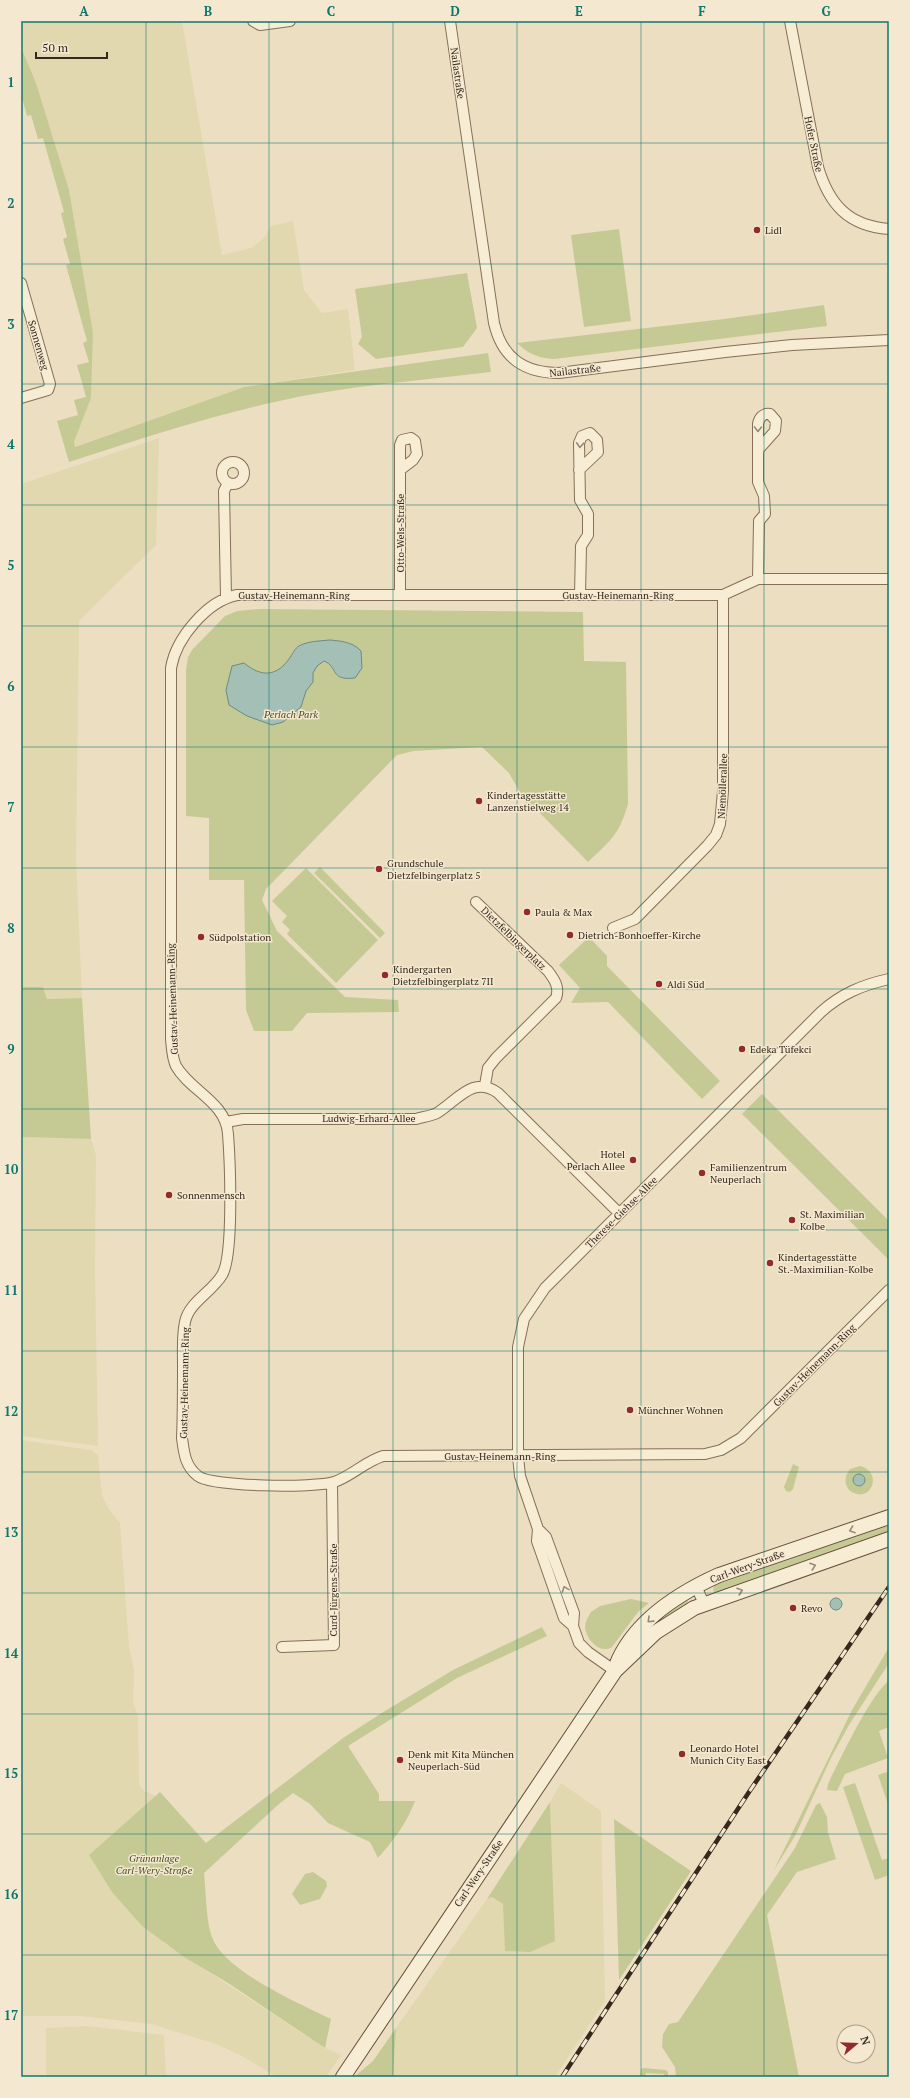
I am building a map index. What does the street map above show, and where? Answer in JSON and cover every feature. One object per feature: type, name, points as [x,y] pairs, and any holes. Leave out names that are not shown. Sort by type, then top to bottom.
[{"type":"main road","name":"Carl-Wery-Straße","points":[[343,2077],[615,1671],[622,1653],[649,1619],[680,1595],[719,1575],[889,1517]]},
{"type":"main road","name":"Carl-Wery-Straße","points":[[615,1671],[656,1632],[686,1613],[704,1604],[889,1539]]},
{"type":"street","points":[[253,21],[260,25],[290,21]]},
{"type":"street","name":"Nailastraße","points":[[450,21],[494,323],[500,342],[518,363],[533,371],[559,373],[725,352],[800,345],[889,340]]},
{"type":"street","name":"Hofer Straße","points":[[790,21],[816,160],[823,183],[839,209],[854,220],[878,228],[889,229]]},
{"type":"street","name":"Sonnenweg","points":[[21,283],[50,384],[48,390],[21,398]]},
{"type":"street","points":[[758,450],[758,482],[764,496],[765,514],[759,521],[758,579]]},
{"type":"street","name":"Otto-Wels-Straße","points":[[400,470],[400,595]]},
{"type":"street","points":[[580,470],[580,500],[588,514],[588,535],[581,546],[580,595]]},
{"type":"street","points":[[226,597],[224,491],[228,483]]},
{"type":"street","name":"Gustav-Heinemann-Ring","points":[[889,579],[758,579],[723,595],[237,595],[226,597],[216,604],[185,634],[177,646],[171,668],[170,1039],[173,1058],[179,1071],[220,1110],[226,1122],[229,1164],[228,1262],[222,1276],[192,1307],[185,1321],[183,1339],[182,1438],[188,1466],[198,1477],[208,1482],[224,1484],[301,1485],[332,1483],[367,1462],[383,1456],[705,1454],[721,1450],[741,1438],[889,1290]]},
{"type":"street","name":"Niemöllerallee","points":[[613,928],[636,919],[708,846],[716,835],[720,824],[723,770],[723,595]]},
{"type":"street","name":"Dietzfelbingerplatz","points":[[476,902],[548,970],[557,986],[556,998],[496,1058],[488,1068],[485,1085]]},
{"type":"street","name":"Therese-Giehse-Allee","points":[[615,1671],[588,1652],[579,1643],[573,1626],[564,1618],[537,1541],[538,1529],[520,1476],[518,1456],[518,1347],[524,1319],[545,1288],[830,1004],[846,993],[862,986],[889,979]]},
{"type":"street","points":[[485,1085],[498,1093],[619,1213]]},
{"type":"street","name":"Ludwig-Erhard-Allee","points":[[226,1122],[243,1118],[416,1119],[436,1114],[464,1092],[485,1085]]},
{"type":"street","name":"Curd-Jürgens-Straße","points":[[282,1647],[334,1645],[332,1483]]},
{"type":"street","points":[[696,1586],[704,1604]]},
{"type":"shaded area","points":[[21,21],[182,21],[222,255],[251,248],[264,238],[271,226],[293,221],[304,290],[322,313],[348,309],[355,370],[244,387],[74,447],[74,442],[91,398],[93,333],[36,83],[21,47]]},
{"type":"shaded area","points":[[159,438],[156,545],[79,621],[76,858],[82,998],[47,999],[43,987],[21,987],[21,484]]},
{"type":"shaded area","points":[[21,1137],[91,1139],[96,1155],[95,1269],[98,1446],[21,1436]]},
{"type":"shaded area","points":[[21,1440],[91,1450],[98,1455],[102,1496],[110,1511],[120,1523],[129,1646],[134,1670],[133,1702],[138,1716],[139,1784],[144,1791],[156,1796],[89,1855],[164,1943],[325,2048],[341,2055],[326,2077],[277,2077],[242,2056],[216,2044],[151,2024],[80,2016],[21,2016]]},
{"type":"shaded area","points":[[561,1783],[601,1811],[605,2001],[555,2077],[393,2077],[396,2028],[487,1899],[492,1897],[555,1941],[550,1802]]},
{"type":"shaded area","points":[[87,2026],[164,2035],[166,2077],[46,2077],[46,2028]]},
{"type":"green space","points":[[21,47],[36,83],[69,190],[93,333],[91,398],[74,442],[75,447],[244,387],[488,353],[491,372],[358,387],[283,400],[221,415],[69,462],[57,421],[78,415],[74,400],[86,397],[77,365],[89,362],[83,343],[87,341],[66,265],[70,264],[63,239],[67,237],[61,213],[64,212],[43,138],[38,139],[31,115],[27,116],[21,94]]},
{"type":"green space","points":[[619,229],[631,321],[584,327],[571,235]]},
{"type":"green space","points":[[467,273],[477,328],[463,347],[376,359],[358,344],[362,337],[355,289]]},
{"type":"green space","points":[[824,305],[827,326],[554,359],[534,355],[517,343],[724,319]]},
{"type":"green space","name":"Perlach Park","points":[[260,609],[583,612],[584,661],[626,662],[628,804],[621,823],[613,836],[588,862],[536,809],[527,805],[509,773],[482,747],[414,751],[397,755],[266,889],[262,900],[277,931],[345,997],[398,1000],[399,1012],[307,1013],[292,1031],[254,1031],[246,1010],[244,880],[209,880],[209,818],[186,816],[186,670],[188,657],[192,650],[225,616],[237,611]]},
{"type":"green space","points":[[320,867],[385,933],[380,938],[314,873]]},
{"type":"green space","points":[[306,868],[378,940],[336,983],[287,934],[290,930],[282,922],[287,916],[272,901]]},
{"type":"green space","points":[[589,937],[607,956],[607,966],[720,1081],[702,1099],[608,1002],[571,1003],[580,988],[559,965]]},
{"type":"green space","points":[[21,983],[22,987],[43,987],[47,999],[82,998],[91,1139],[21,1137]]},
{"type":"green space","points":[[762,1094],[889,1221],[889,1260],[742,1114]]},
{"type":"green space","points":[[793,1464],[799,1467],[793,1489],[790,1492],[786,1491],[784,1487]]},
{"type":"green space","points":[[860,1466],[867,1469],[872,1474],[872,1486],[869,1491],[864,1494],[857,1494],[850,1491],[846,1480],[850,1469]],"holes":[[[862,1474],[865,1479],[859,1487],[854,1484]]]},
{"type":"green space","points":[[889,1520],[888,1533],[715,1594],[713,1590],[715,1584],[794,1558]]},
{"type":"green space","points":[[687,1598],[688,1604],[666,1616],[647,1631],[644,1628]]},
{"type":"green space","points":[[631,1599],[649,1603],[638,1612],[612,1647],[608,1649],[599,1648],[591,1641],[586,1632],[586,1621],[591,1612],[600,1606]]},
{"type":"green space","name":"Grünanlage Carl-Wery-Straße","points":[[542,1627],[547,1636],[457,1678],[348,1746],[379,1794],[379,1801],[415,1801],[408,1817],[399,1831],[378,1858],[370,1842],[328,1823],[310,1804],[293,1793],[204,1873],[207,1914],[210,1930],[219,1950],[231,1962],[264,1985],[331,2019],[325,2048],[228,1983],[184,1957],[142,1926],[112,1892],[89,1855],[160,1792],[206,1843],[343,1738],[385,1711],[453,1670]]},
{"type":"green space","points":[[889,1647],[889,1663],[849,1725],[831,1758],[795,1836],[774,1870],[852,1710]]},
{"type":"green space","points":[[889,1681],[889,1727],[879,1731],[888,1758],[845,1774],[837,1791],[827,1790],[828,1784],[847,1745],[865,1713],[873,1699]]},
{"type":"green space","points":[[887,1772],[889,1777],[889,1807],[878,1775]]},
{"type":"green space","points":[[855,1783],[882,1860],[889,1858],[889,1875],[875,1880],[843,1787]]},
{"type":"green space","points":[[550,1802],[555,1941],[530,1952],[505,1951],[503,1904],[492,1897],[487,1899]]},
{"type":"green space","points":[[820,1803],[827,1817],[828,1832],[836,1859],[797,1872],[767,1915],[799,2077],[676,2077],[675,2067],[662,2047],[663,2034],[669,2024],[678,2022],[795,1848],[816,1805]]},
{"type":"green space","points":[[614,1819],[691,1871],[619,1980]]},
{"type":"green space","points":[[313,1872],[326,1881],[327,1886],[320,1899],[300,1905],[292,1894],[305,1874]]},
{"type":"green space","points":[[396,2028],[393,2077],[354,2077],[373,2061]]},
{"type":"green space","points":[[641,2069],[666,2070],[668,2072],[668,2077],[664,2077],[664,2074],[646,2073],[645,2077],[640,2077]]},
{"type":"water","points":[[330,640],[351,644],[361,651],[362,668],[355,678],[338,676],[332,667],[324,661],[317,666],[313,673],[313,682],[306,691],[301,707],[283,722],[272,725],[247,716],[229,705],[226,690],[232,666],[244,663],[250,668],[262,673],[274,672],[284,665],[299,646],[310,642]]},
{"type":"water","points":[[861,1474],[864,1475],[864,1485],[857,1486],[854,1485],[853,1478],[854,1475]]},
{"type":"water","points":[[834,1598],[838,1598],[842,1604],[838,1610],[834,1610],[830,1606],[830,1602]]},
{"type":"railway","points":[[562,2077],[749,1792],[889,1587]]},
{"type":"place","name":"Lidl","points":[[757,230]]},
{"type":"place","name":"Kindertagesstätte Lanzenstielweg 14","points":[[479,801]]},
{"type":"place","name":"Grundschule Dietzfelbingerplatz 5","points":[[379,869]]},
{"type":"place","name":"Paula & Max","points":[[527,912]]},
{"type":"place","name":"Dietrich-Bonhoeffer-Kirche","points":[[570,935]]},
{"type":"place","name":"Südpolstation","points":[[201,937]]},
{"type":"place","name":"Kindergarten Dietzfelbingerplatz 7II","points":[[385,975]]},
{"type":"place","name":"Aldi Süd","points":[[659,984]]},
{"type":"place","name":"Edeka Tüfekci","points":[[742,1049]]},
{"type":"place","name":"Hotel Perlach Allee","points":[[633,1160]]},
{"type":"place","name":"Familienzentrum Neuperlach","points":[[702,1173]]},
{"type":"place","name":"Sonnenmensch","points":[[169,1195]]},
{"type":"place","name":"St. Maximilian Kolbe","points":[[792,1220]]},
{"type":"place","name":"Kindertagesstätte St.-Maximilian-Kolbe","points":[[770,1263]]},
{"type":"place","name":"Münchner Wohnen","points":[[630,1410]]},
{"type":"place","name":"Revo","points":[[793,1608]]},
{"type":"place","name":"Leonardo Hotel Munich City East","points":[[682,1754]]},
{"type":"place","name":"Denk mit Kita München Neuperlach-Süd","points":[[400,1760]]}]
